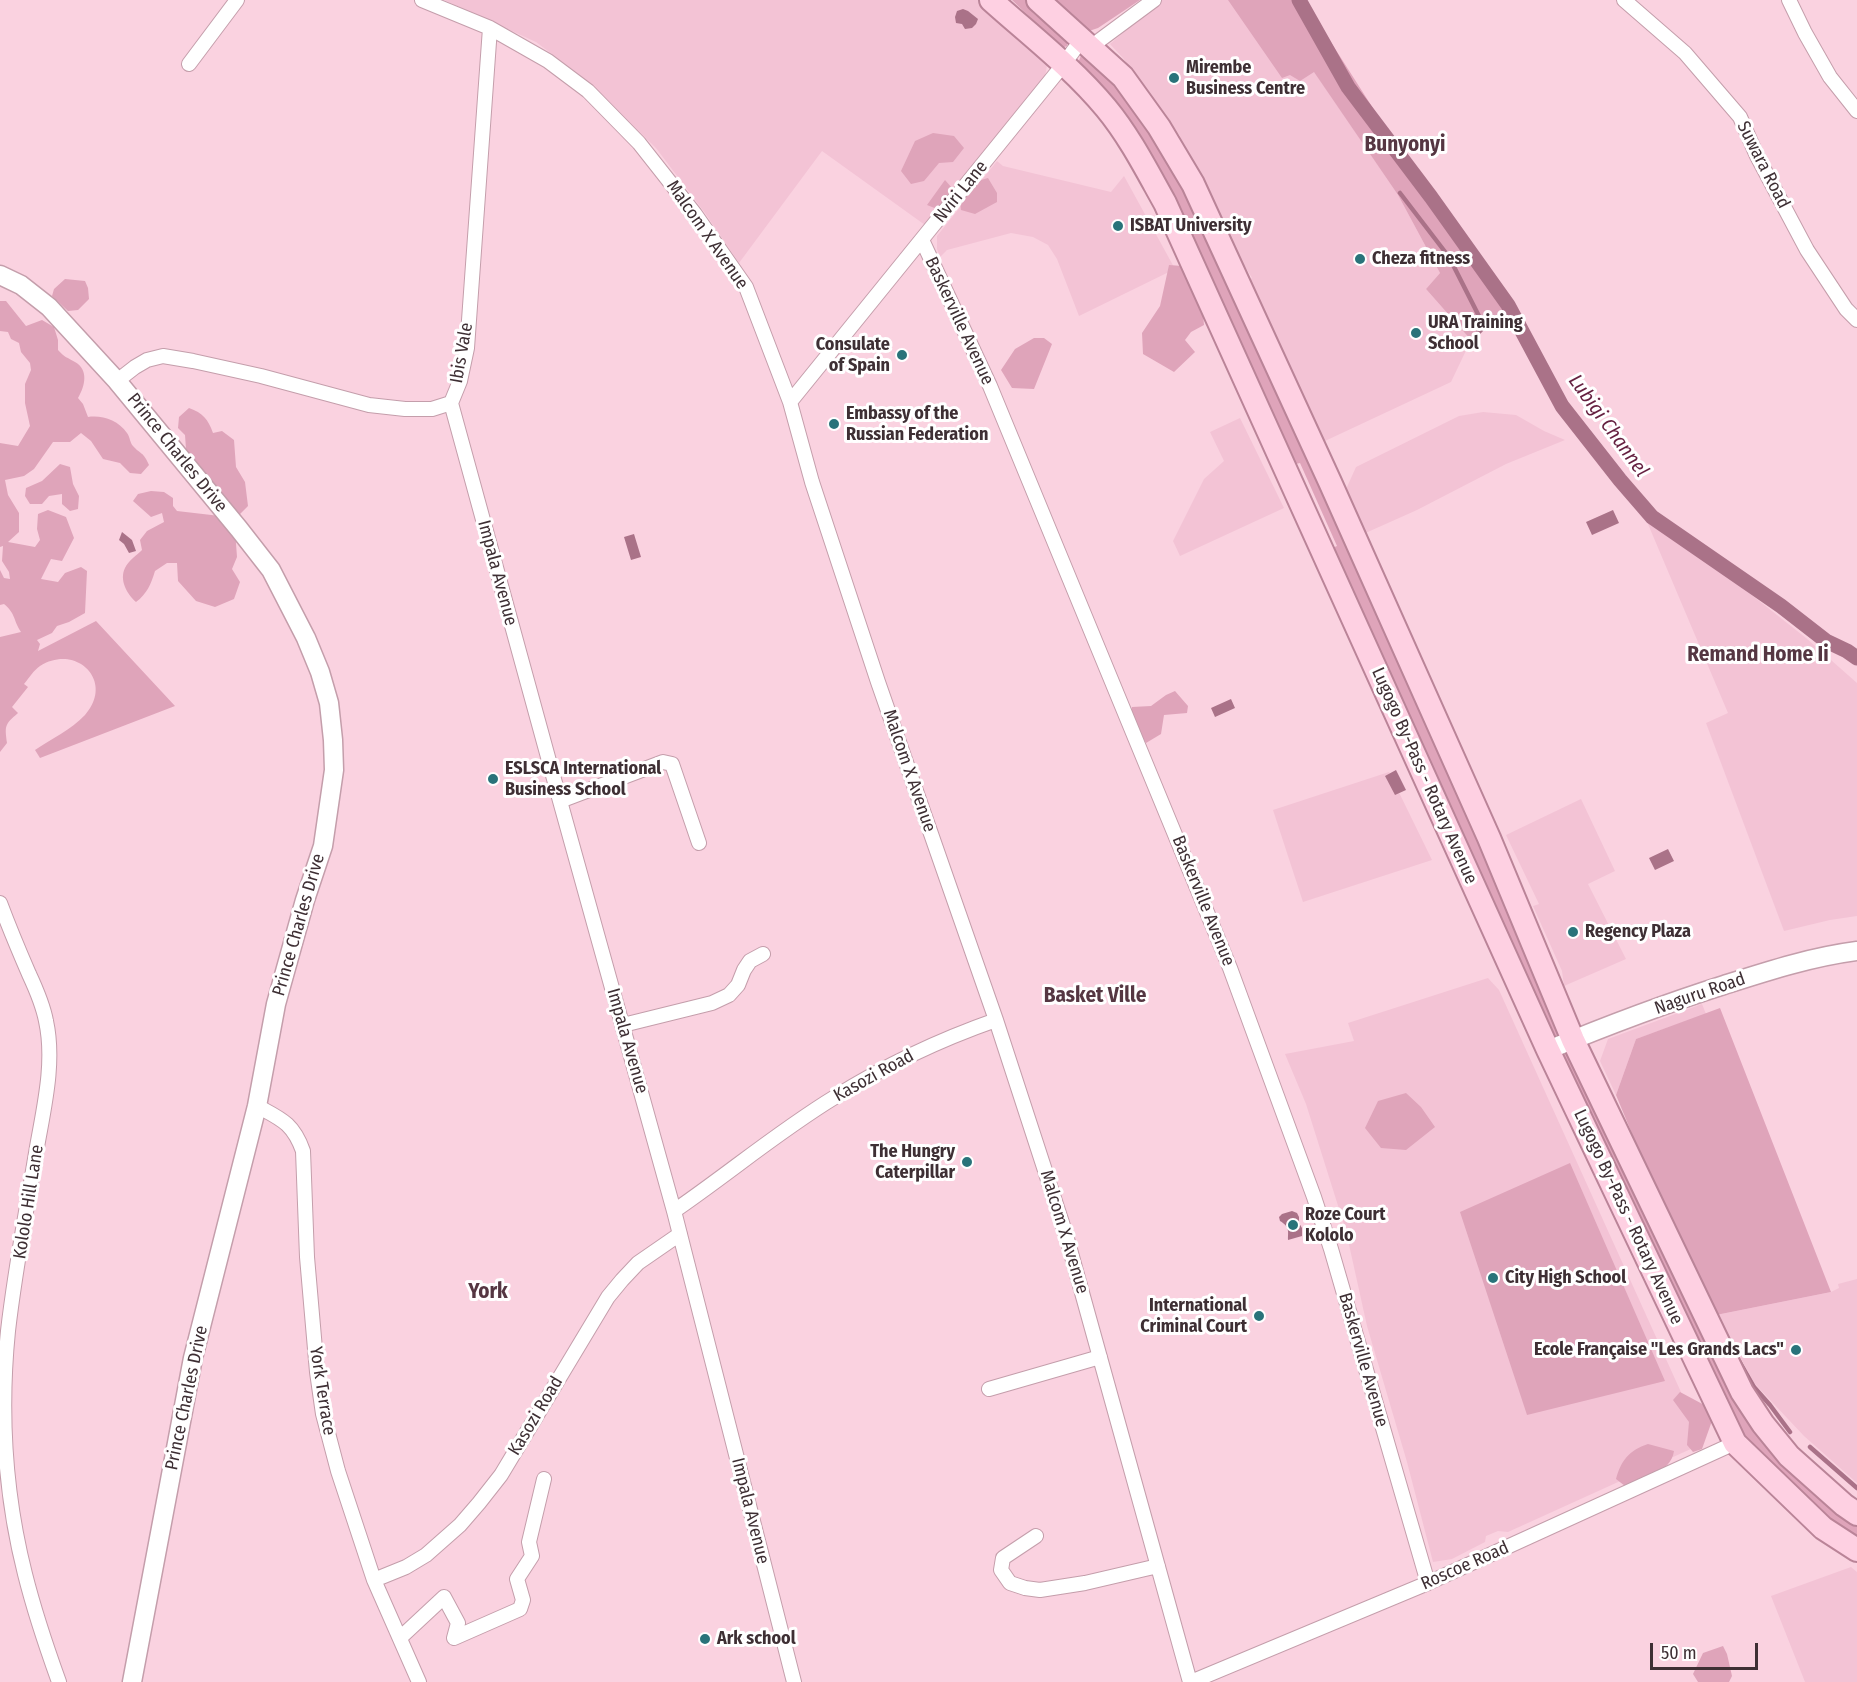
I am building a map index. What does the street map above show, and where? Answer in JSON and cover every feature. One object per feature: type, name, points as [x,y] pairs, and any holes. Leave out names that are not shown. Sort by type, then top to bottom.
[{"type":"main road","name":"Lugogo By-Pass - Rotary Avenue","points":[[991,0],[1086,86],[1108,110],[1130,142],[1165,203],[1548,1050],[1735,1443],[1823,1528],[1857,1550]]},
{"type":"main road","name":"Lugogo By-Pass - Rotary Avenue","points":[[1038,0],[1123,77],[1159,127],[1193,184],[1330,482],[1489,838],[1573,1040],[1742,1392],[1763,1424],[1789,1456],[1857,1514]]},
{"type":"street","points":[[189,64],[237,0]]},
{"type":"street","name":"Malcom X Avenue","points":[[422,0],[490,28],[548,62],[588,91],[639,143],[695,214],[746,287],[790,402],[812,482],[878,682],[996,1020],[1066,1235],[1190,1682]]},
{"type":"street","name":"Nviri Lane","points":[[790,402],[1063,65],[1087,44],[1100,40],[1154,0]]},
{"type":"street","name":"Suwara Road","points":[[1623,0],[1685,53],[1740,117],[1757,156],[1807,250],[1846,309],[1857,320]]},
{"type":"street","points":[[1789,0],[1804,33],[1830,77],[1857,111]]},
{"type":"street","name":"Ibis Vale","points":[[117,381],[147,360],[163,356],[261,376],[369,405],[432,409],[451,403],[460,381],[466,348],[490,28]]},
{"type":"street","name":"Baskerville Avenue","points":[[922,240],[990,386],[1230,968],[1310,1186],[1331,1250],[1428,1583]]},
{"type":"street","name":"Prince Charles Drive","points":[[0,275],[21,285],[47,304],[117,381],[271,570],[306,638],[320,672],[329,703],[334,770],[323,846],[305,900],[276,1004],[257,1106],[193,1358],[132,1682]]},
{"type":"street","name":"Impala Avenue","points":[[451,403],[674,1211],[794,1682]]},
{"type":"street","points":[[560,801],[663,762],[669,762],[679,781],[699,843]]},
{"type":"street","name":"Kololo Hill Lane","points":[[0,903],[40,999],[49,1041],[46,1089],[8,1332],[4,1384],[4,1435],[18,1546],[25,1576],[59,1682]]},
{"type":"street","name":"Naguru Road","points":[[1548,1050],[1683,998],[1784,966],[1822,956],[1857,951]]},
{"type":"street","points":[[623,1025],[712,1003],[729,995],[738,985],[750,961],[763,954]]},
{"type":"street","name":"Kasozi Road","points":[[674,1211],[843,1091],[892,1063],[955,1035],[996,1020]]},
{"type":"street","name":"York Terrace","points":[[257,1106],[290,1127],[297,1136],[303,1151],[307,1257],[323,1414],[338,1472],[374,1580],[419,1682]]},
{"type":"street","name":"Kasozi Road","points":[[374,1580],[406,1567],[426,1555],[466,1518],[501,1475],[608,1297],[638,1263],[680,1234]]},
{"type":"street","points":[[989,1389],[1100,1357]]},
{"type":"street","name":"Roscoe Road","points":[[1190,1682],[1428,1583],[1735,1443]]},
{"type":"street","points":[[400,1638],[444,1597],[458,1623],[453,1638],[520,1609],[523,1600],[517,1579],[532,1556],[530,1542],[544,1479]]},
{"type":"street","points":[[1036,1536],[1003,1558],[1001,1570],[1010,1583],[1040,1590],[1085,1583],[1158,1566]]},
{"type":"shaded area","points":[[444,0],[980,0],[1044,58],[1047,66],[1044,81],[925,225],[822,151],[739,263],[656,148],[581,76],[536,42]]},
{"type":"shaded area","points":[[1012,0],[1025,0],[1033,13],[1067,41],[1067,46],[1062,48]]},
{"type":"shaded area","points":[[1055,0],[1140,0],[1098,28],[1089,31]]},
{"type":"shaded area","points":[[1161,0],[1233,0],[1290,75],[1314,71],[1398,195],[1440,273],[1426,289],[1471,340],[1451,382],[1310,448],[1241,284],[1252,278],[1184,166],[1180,136],[1123,58],[1110,44]]},
{"type":"shaded area","points":[[1228,0],[1304,0],[1392,138],[1511,312],[1485,326],[1471,340],[1426,289],[1440,273],[1398,195],[1314,72],[1300,81],[1290,75],[1282,78]]},
{"type":"shaded area","points":[[963,9],[978,19],[972,28],[965,29],[962,24],[956,23],[957,11]]},
{"type":"shaded area","points":[[1088,52],[1144,119],[1195,210],[1564,1031],[1556,1041],[1330,549],[1337,546],[1300,463],[1292,465],[1078,63],[1082,53]]},
{"type":"shaded area","points":[[933,133],[954,136],[964,148],[953,162],[939,163],[924,181],[911,184],[901,171],[915,141]]},
{"type":"shaded area","points":[[997,161],[1003,166],[1111,192],[1124,176],[1175,269],[1079,316],[1057,259],[1048,245],[1033,237],[1011,233],[947,250],[940,257],[937,249],[937,236]]},
{"type":"shaded area","points":[[988,178],[997,193],[997,202],[975,214],[961,210],[960,202],[977,181]]},
{"type":"shaded area","points":[[945,180],[952,188],[940,207],[937,209],[927,205]]},
{"type":"shaded area","points":[[1169,265],[1182,266],[1201,293],[1204,325],[1191,332],[1185,340],[1195,352],[1174,372],[1143,354],[1142,333],[1160,306]]},
{"type":"shaded area","points":[[65,279],[85,281],[88,288],[89,299],[78,310],[68,311],[52,296],[54,289]]},
{"type":"shaded area","points":[[0,301],[6,301],[26,326],[42,320],[54,327],[58,350],[79,365],[84,374],[84,383],[78,398],[88,417],[104,418],[123,428],[132,445],[143,455],[149,465],[141,474],[130,473],[120,463],[103,459],[91,441],[81,433],[70,442],[53,442],[34,469],[24,476],[5,480],[8,495],[19,513],[19,532],[8,542],[35,547],[40,540],[37,529],[38,514],[48,510],[66,517],[74,538],[62,561],[51,559],[41,579],[58,582],[65,573],[81,567],[87,571],[85,613],[57,626],[52,633],[37,640],[40,644],[38,651],[96,621],[175,706],[40,758],[35,750],[67,730],[85,715],[93,702],[96,690],[94,679],[88,670],[78,663],[67,659],[54,660],[40,666],[24,684],[28,687],[12,707],[18,713],[6,726],[7,743],[0,752],[0,637],[21,632],[11,611],[4,604],[0,605],[0,570],[4,578],[10,579],[9,572],[2,561],[3,546],[0,547],[0,443],[18,446],[30,426],[25,403],[25,384],[31,370],[30,363],[21,352],[19,343],[11,339],[8,332],[0,331]]},
{"type":"shaded area","points":[[1034,338],[1044,338],[1052,344],[1034,389],[1012,388],[1001,370],[1015,349]]},
{"type":"shaded area","points":[[189,408],[204,417],[213,433],[222,431],[234,440],[236,467],[245,482],[248,506],[239,515],[217,512],[192,466],[186,449],[185,435],[178,428],[179,417]]},
{"type":"shaded area","points":[[1483,412],[1516,415],[1565,440],[1506,464],[1417,510],[1361,535],[1343,496],[1356,467],[1459,416]]},
{"type":"shaded area","points":[[1240,418],[1284,508],[1180,556],[1173,541],[1204,479],[1224,461],[1210,432]]},
{"type":"shaded area","points":[[60,464],[70,467],[73,484],[79,496],[78,509],[70,511],[62,504],[62,494],[49,496],[42,504],[30,504],[25,496],[26,488],[42,481]]},
{"type":"shaded area","points":[[151,491],[164,492],[173,498],[173,506],[177,511],[220,516],[235,530],[237,557],[232,569],[240,582],[234,599],[215,607],[196,601],[178,581],[177,563],[167,563],[155,571],[148,588],[136,602],[130,595],[123,582],[125,568],[142,550],[140,540],[147,531],[164,522],[162,513],[151,517],[133,501],[138,494]]},
{"type":"shaded area","points":[[1613,510],[1619,523],[1592,535],[1586,522]]},
{"type":"shaded area","points":[[1645,517],[1710,562],[1806,638],[1857,683],[1857,916],[1784,931],[1706,723],[1728,713]]},
{"type":"shaded area","points":[[122,532],[132,540],[136,551],[129,553],[119,540]]},
{"type":"shaded area","points":[[634,534],[641,557],[631,560],[624,537]]},
{"type":"shaded area","points":[[1175,691],[1188,706],[1187,713],[1164,715],[1161,734],[1146,743],[1130,717],[1132,707],[1151,706]]},
{"type":"shaded area","points":[[1231,699],[1235,708],[1215,717],[1211,708]]},
{"type":"shaded area","points":[[1396,770],[1406,790],[1395,795],[1385,776]]},
{"type":"shaded area","points":[[1389,772],[1432,860],[1303,902],[1273,810]]},
{"type":"shaded area","points":[[1581,799],[1615,871],[1588,884],[1626,959],[1564,986],[1562,971],[1533,906],[1539,904],[1506,835]]},
{"type":"shaded area","points":[[1668,849],[1674,861],[1655,870],[1649,858]]},
{"type":"shaded area","name":"City High School","points":[[1488,978],[1499,990],[1704,1443],[1508,1532],[1498,1531],[1486,1536],[1485,1542],[1452,1559],[1433,1562],[1407,1462],[1367,1326],[1346,1231],[1306,1104],[1285,1054],[1354,1041],[1348,1023]]},
{"type":"shaded area","points":[[1702,1004],[1706,1014],[1636,1039],[1616,1095],[1600,1061],[1608,1039]]},
{"type":"shaded area","points":[[1720,1008],[1831,1292],[1716,1315],[1674,1235],[1616,1095],[1636,1039]]},
{"type":"shaded area","points":[[1567,1051],[1696,1321],[1857,1525],[1857,1537],[1817,1509],[1754,1452],[1731,1420],[1585,1114],[1563,1055]]},
{"type":"shaded area","points":[[1406,1093],[1421,1107],[1435,1127],[1406,1150],[1381,1148],[1365,1128],[1378,1101]]},
{"type":"shaded area","points":[[1570,1163],[1665,1381],[1527,1415],[1460,1212]]},
{"type":"shaded area","name":"Roze Court Kololo","points":[[1292,1211],[1299,1217],[1302,1236],[1288,1240],[1288,1229],[1279,1217]]},
{"type":"shaded area","name":"Ecole Française \"Les Grands Lacs\"","points":[[1857,1279],[1857,1483],[1804,1436],[1755,1384],[1716,1315],[1831,1292],[1839,1288],[1838,1284]]},
{"type":"shaded area","points":[[1680,1392],[1708,1407],[1713,1418],[1702,1449],[1693,1452],[1687,1445],[1689,1422],[1673,1400]]},
{"type":"shaded area","points":[[1648,1444],[1674,1451],[1672,1459],[1662,1470],[1625,1486],[1616,1479],[1620,1467],[1631,1453]]},
{"type":"shaded area","points":[[1851,1567],[1857,1572],[1857,1682],[1805,1682],[1771,1596]]},
{"type":"shaded area","points":[[1723,1646],[1732,1676],[1729,1682],[1698,1682],[1693,1674],[1703,1653]]},
{"type":"waterway","name":"Lubigi Channel","points":[[1299,0],[1348,87],[1431,197],[1508,305],[1562,406],[1620,480],[1652,517],[1781,606],[1826,641],[1857,658]]},
{"type":"waterway","points":[[1400,193],[1449,257],[1485,328],[1511,312],[1508,305]]},
{"type":"waterway","points":[[1471,340],[1486,325]]},
{"type":"waterway","points":[[1738,1359],[1754,1387],[1790,1432]]},
{"type":"waterway","points":[[1810,1447],[1857,1488]]},
{"type":"place","name":"Mirembe Business Centre","points":[[1174,78]]},
{"type":"place","name":"ISBAT University","points":[[1118,226]]},
{"type":"place","name":"Cheza fitness","points":[[1360,259]]},
{"type":"place","name":"URA Training School","points":[[1416,333]]},
{"type":"place","name":"Consulate of Spain","points":[[902,355]]},
{"type":"place","name":"Embassy of the Russian Federation","points":[[834,424]]},
{"type":"place","name":"ESLSCA International Business School","points":[[493,779]]},
{"type":"place","name":"Regency Plaza","points":[[1573,932]]},
{"type":"place","name":"The Hungry Caterpillar","points":[[967,1162]]},
{"type":"place","name":"Roze Court Kololo","points":[[1293,1225]]},
{"type":"place","name":"City High School","points":[[1493,1278]]},
{"type":"place","name":"International Criminal Court","points":[[1259,1316]]},
{"type":"place","name":"Ecole Française \"Les Grands Lacs\"","points":[[1796,1350]]},
{"type":"place","name":"Ark school","points":[[705,1639]]},
{"type":"district","name":"Bunyonyi","points":[[1405,145]]},
{"type":"district","name":"Remand Home Ii","points":[[1758,655]]},
{"type":"district","name":"Basket Ville","points":[[1095,996]]},
{"type":"district","name":"York","points":[[488,1292]]}]
